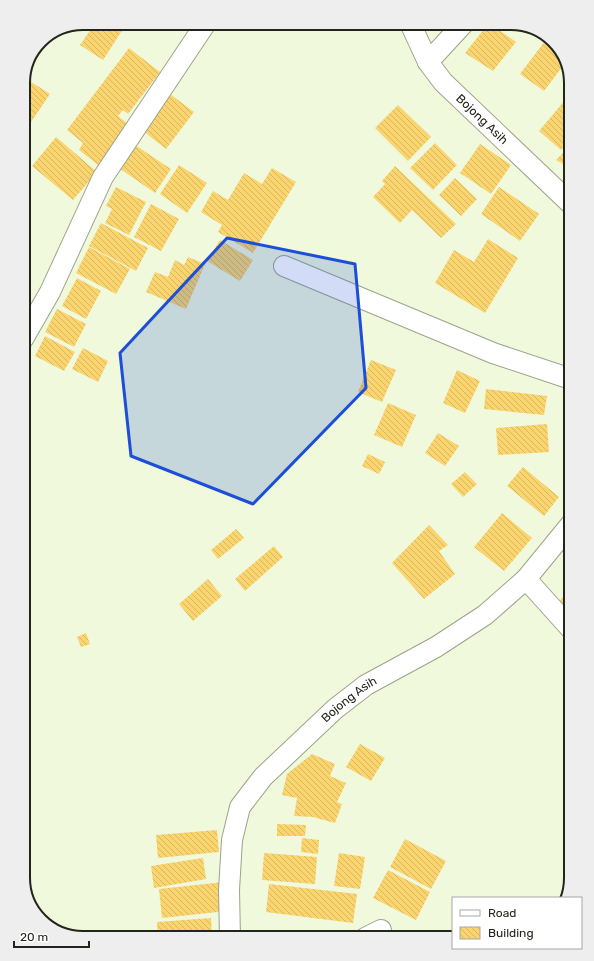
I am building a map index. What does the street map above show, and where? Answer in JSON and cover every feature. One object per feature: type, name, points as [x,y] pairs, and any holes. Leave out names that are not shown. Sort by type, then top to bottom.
[{"type":"street","points":[[30,327],[50,292],[104,177],[195,30]]},
{"type":"street","name":"Bojong Asih","points":[[413,30],[428,62],[463,102],[564,197]]},
{"type":"street","points":[[428,62],[458,30]]},
{"type":"street","points":[[284,266],[493,353],[564,377]]},
{"type":"street","name":"Bojong Asih","points":[[230,931],[229,890],[232,840],[240,807],[263,777],[335,709],[366,685],[436,647],[485,614],[526,579],[564,533]]},
{"type":"street","points":[[526,579],[564,621]]},
{"type":"highlighted area","points":[[227,238],[355,264],[366,388],[253,504],[131,456],[120,353]]},
{"type":"building","points":[[90,30],[122,30],[103,60],[80,45]]},
{"type":"building","points":[[483,30],[499,30],[516,42],[493,71],[465,53]]},
{"type":"building","points":[[544,42],[555,54],[561,68],[544,91],[520,74]]},
{"type":"building","points":[[129,48],[160,72],[128,114],[123,110],[118,116],[133,128],[102,168],[79,150],[83,143],[67,130]]},
{"type":"building","points":[[30,81],[50,94],[31,122],[30,121]]},
{"type":"building","points":[[166,91],[194,112],[166,149],[138,127]]},
{"type":"building","points":[[564,101],[564,147],[561,150],[539,131]]},
{"type":"building","points":[[398,105],[431,137],[408,161],[375,128]]},
{"type":"building","points":[[56,137],[97,172],[73,200],[32,166]]},
{"type":"building","points":[[132,143],[171,169],[155,193],[116,166]]},
{"type":"building","points":[[435,143],[457,165],[433,190],[410,168]]},
{"type":"building","points":[[480,144],[511,165],[491,194],[460,173]]},
{"type":"building","points":[[564,152],[564,165],[556,160]]},
{"type":"building","points":[[179,165],[207,183],[187,213],[160,194]]},
{"type":"building","points":[[395,166],[456,224],[441,238],[412,210],[400,223],[373,197],[385,184],[382,181]]},
{"type":"building","points":[[272,168],[296,182],[253,253],[218,232],[222,225],[201,212],[213,191],[228,200],[244,173],[262,184]]},
{"type":"building","points":[[455,178],[477,199],[461,216],[439,195]]},
{"type":"building","points":[[116,187],[146,202],[129,235],[105,223],[112,209],[106,206]]},
{"type":"building","points":[[499,187],[539,214],[520,241],[481,214]]},
{"type":"building","points":[[151,204],[179,219],[161,251],[134,237]]},
{"type":"building","points":[[101,223],[148,248],[136,271],[89,246]]},
{"type":"building","points":[[488,239],[518,258],[485,313],[435,283],[454,250],[474,262]]},
{"type":"building","points":[[220,240],[253,260],[240,281],[207,261]]},
{"type":"building","points":[[89,247],[130,269],[116,294],[76,273]]},
{"type":"building","points":[[188,257],[205,264],[186,309],[146,292],[155,272],[168,277],[175,260],[184,265]]},
{"type":"building","points":[[77,278],[101,291],[86,319],[62,306]]},
{"type":"building","points":[[57,309],[86,324],[74,347],[45,332]]},
{"type":"building","points":[[45,336],[75,352],[64,371],[35,356]]},
{"type":"building","points":[[83,348],[108,361],[98,382],[72,369]]},
{"type":"building","points":[[371,360],[396,370],[382,402],[358,392]]},
{"type":"building","points":[[457,370],[480,381],[465,413],[443,403]]},
{"type":"building","points":[[486,389],[547,396],[544,415],[484,409]]},
{"type":"building","points":[[388,403],[416,415],[402,447],[374,435]]},
{"type":"building","points":[[547,424],[549,452],[498,455],[496,428]]},
{"type":"building","points":[[438,433],[459,446],[445,466],[425,453]]},
{"type":"building","points":[[368,454],[385,462],[379,474],[362,466]]},
{"type":"building","points":[[523,467],[559,497],[544,516],[507,486]]},
{"type":"building","points":[[465,472],[477,484],[463,497],[451,484]]},
{"type":"building","points":[[502,513],[532,538],[504,571],[474,547]]},
{"type":"building","points":[[429,525],[448,545],[439,551],[455,574],[424,599],[392,563]]},
{"type":"building","points":[[236,529],[244,538],[218,559],[211,550]]},
{"type":"building","points":[[274,546],[283,557],[245,591],[235,579]]},
{"type":"building","points":[[208,579],[222,596],[193,621],[179,604]]},
{"type":"building","points":[[564,596],[564,610],[557,603]]},
{"type":"building","points":[[86,633],[90,644],[81,647],[77,637]]},
{"type":"building","points":[[360,744],[385,758],[371,781],[346,767]]},
{"type":"building","points":[[312,754],[335,764],[330,776],[346,783],[337,802],[342,804],[335,823],[313,817],[294,816],[297,798],[282,795],[287,774]]},
{"type":"building","points":[[277,824],[306,825],[305,836],[277,836]]},
{"type":"building","points":[[217,830],[219,852],[158,858],[156,835]]},
{"type":"building","points":[[302,838],[319,840],[318,854],[301,852]]},
{"type":"building","points":[[405,839],[446,861],[431,889],[390,867]]},
{"type":"building","points":[[264,853],[317,857],[315,884],[262,880]]},
{"type":"building","points":[[339,853],[365,857],[360,889],[334,886]]},
{"type":"building","points":[[203,858],[206,879],[154,888],[151,866]]},
{"type":"building","points":[[388,870],[430,892],[416,920],[373,898]]},
{"type":"building","points":[[224,882],[227,911],[162,918],[159,889]]},
{"type":"building","points":[[269,884],[357,894],[353,923],[266,912]]},
{"type":"building","points":[[211,918],[212,931],[158,931],[157,922]]}]
